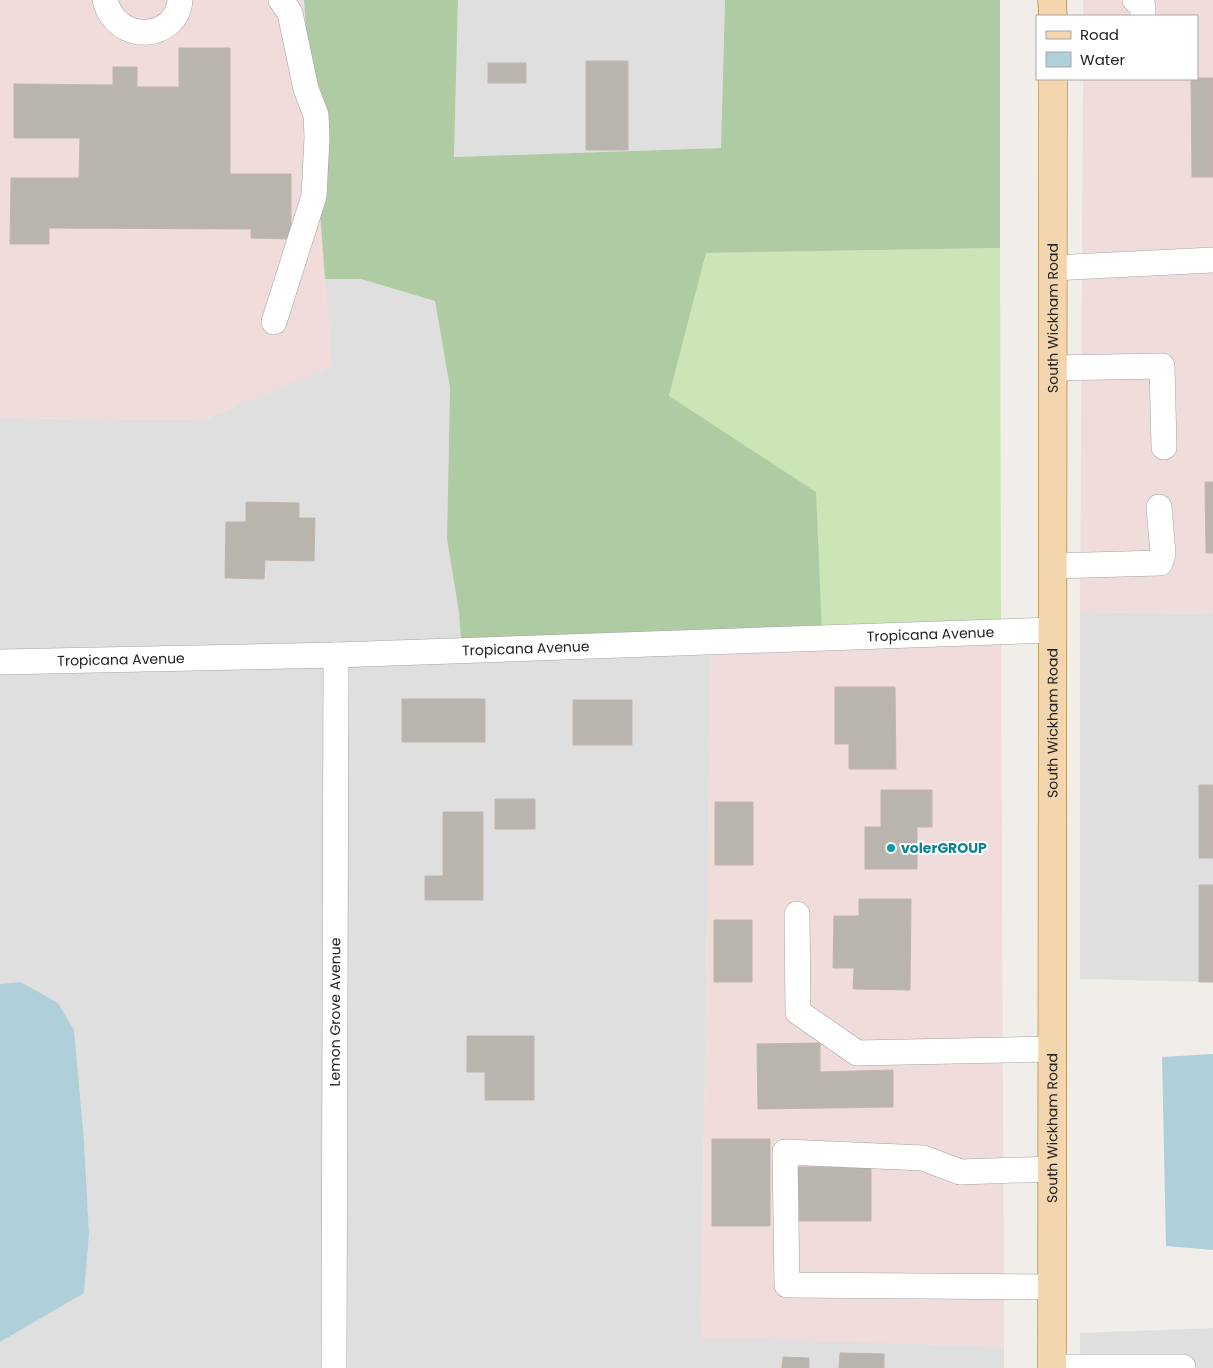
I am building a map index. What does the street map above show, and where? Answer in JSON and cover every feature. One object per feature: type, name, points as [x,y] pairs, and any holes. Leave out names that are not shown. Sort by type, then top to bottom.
[{"type":"main road","points":[[1052,0],[1052,15]]},
{"type":"main road","name":"South Wickham Road","points":[[1052,1368],[1053,80]]},
{"type":"street","points":[[105,0],[114,20],[123,28],[134,32],[146,33],[158,30],[168,23],[176,14],[180,0]]},
{"type":"street","points":[[274,322],[314,196],[317,138],[316,115],[306,90],[290,13],[281,0]]},
{"type":"street","points":[[1135,0],[1143,6],[1143,15]]},
{"type":"street","points":[[1052,268],[1213,260]]},
{"type":"street","points":[[1052,368],[1162,366],[1164,447]]},
{"type":"street","points":[[1052,566],[1160,562],[1163,554],[1159,507]]},
{"type":"street","name":"Tropicana Avenue","points":[[0,662],[336,655],[1052,630]]},
{"type":"street","name":"Lemon Grove Avenue","points":[[334,1368],[336,655]]},
{"type":"street","points":[[797,914],[798,1012],[857,1053],[1052,1049]]},
{"type":"street","points":[[1052,1169],[960,1172],[923,1158],[785,1152],[787,1285],[1052,1287]]},
{"type":"street","points":[[1052,1368],[1183,1367]]},
{"type":"shaded area","points":[[0,0],[304,0],[332,366],[203,420],[0,418]]},
{"type":"shaded area","points":[[458,0],[725,0],[721,148],[454,157]]},
{"type":"shaded area","points":[[1083,0],[1213,0],[1213,614],[1080,612],[1083,80],[1198,80],[1198,15],[1083,15]]},
{"type":"shaded area","points":[[325,279],[361,279],[435,301],[450,388],[447,539],[459,613],[461,639],[711,636],[701,1336],[1004,1347],[1004,1368],[0,1368],[0,1342],[84,1293],[89,1235],[84,1140],[74,1030],[58,1003],[21,982],[0,984],[0,418],[203,420],[331,366]]},
{"type":"shaded area","points":[[1080,612],[1213,614],[1213,982],[1080,979]]},
{"type":"shaded area","points":[[1001,632],[1004,1347],[701,1337],[711,636]]},
{"type":"shaded area","points":[[1213,1328],[1213,1368],[1080,1368],[1080,1333]]},
{"type":"green space","points":[[304,0],[458,0],[454,157],[721,148],[725,0],[1000,0],[1000,248],[706,253],[669,396],[816,492],[822,634],[461,639],[459,613],[447,539],[450,388],[435,301],[361,279],[325,279]]},
{"type":"green space","points":[[1000,248],[1001,632],[822,634],[669,396],[706,253]]},
{"type":"water","points":[[21,982],[58,1003],[74,1030],[84,1140],[89,1235],[84,1293],[0,1342],[0,984]]},
{"type":"water","points":[[1213,1054],[1213,1250],[1166,1246],[1162,1057]]},
{"type":"building","points":[[179,48],[230,48],[230,174],[291,174],[291,239],[251,238],[251,229],[49,228],[49,244],[10,244],[11,178],[79,178],[80,138],[14,138],[14,84],[113,85],[113,67],[137,67],[137,87],[179,87]]},
{"type":"building","points":[[586,61],[628,61],[628,150],[586,150]]},
{"type":"building","points":[[488,63],[526,63],[526,83],[488,83]]},
{"type":"building","points":[[1213,78],[1213,177],[1192,177],[1191,80]]},
{"type":"building","points":[[1205,482],[1213,482],[1213,553],[1206,553]]},
{"type":"building","points":[[246,502],[299,503],[299,518],[315,518],[314,561],[265,560],[264,579],[225,578],[226,522],[246,522]]},
{"type":"building","points":[[835,687],[895,687],[896,769],[849,769],[849,744],[835,744]]},
{"type":"building","points":[[402,699],[485,699],[485,742],[402,742]]},
{"type":"building","points":[[573,700],[632,700],[632,745],[573,745]]},
{"type":"building","points":[[1199,785],[1213,785],[1213,858],[1199,858]]},
{"type":"building","name":"volerGROUP","points":[[881,790],[932,790],[932,827],[917,827],[917,869],[865,869],[865,827],[881,827]]},
{"type":"building","points":[[495,799],[535,799],[535,829],[495,829]]},
{"type":"building","points":[[715,802],[753,802],[753,865],[715,865]]},
{"type":"building","points":[[443,812],[483,812],[483,900],[425,900],[425,876],[443,876]]},
{"type":"building","points":[[1199,885],[1213,885],[1213,982],[1199,982]]},
{"type":"building","points":[[859,899],[911,899],[910,990],[853,989],[854,968],[833,968],[834,916],[859,916]]},
{"type":"building","points":[[714,920],[752,920],[752,982],[714,982]]},
{"type":"building","points":[[467,1036],[534,1036],[534,1100],[485,1100],[485,1072],[467,1072]]},
{"type":"building","points":[[820,1043],[820,1072],[893,1070],[893,1107],[758,1109],[757,1044]]},
{"type":"building","points":[[712,1139],[770,1139],[770,1226],[712,1226]]},
{"type":"building","points":[[798,1167],[871,1167],[871,1221],[798,1221]]},
{"type":"building","points":[[840,1353],[884,1354],[884,1368],[839,1368]]},
{"type":"building","points":[[783,1357],[809,1358],[809,1368],[782,1368]]},
{"type":"place","name":"volerGROUP","points":[[891,848]]}]
